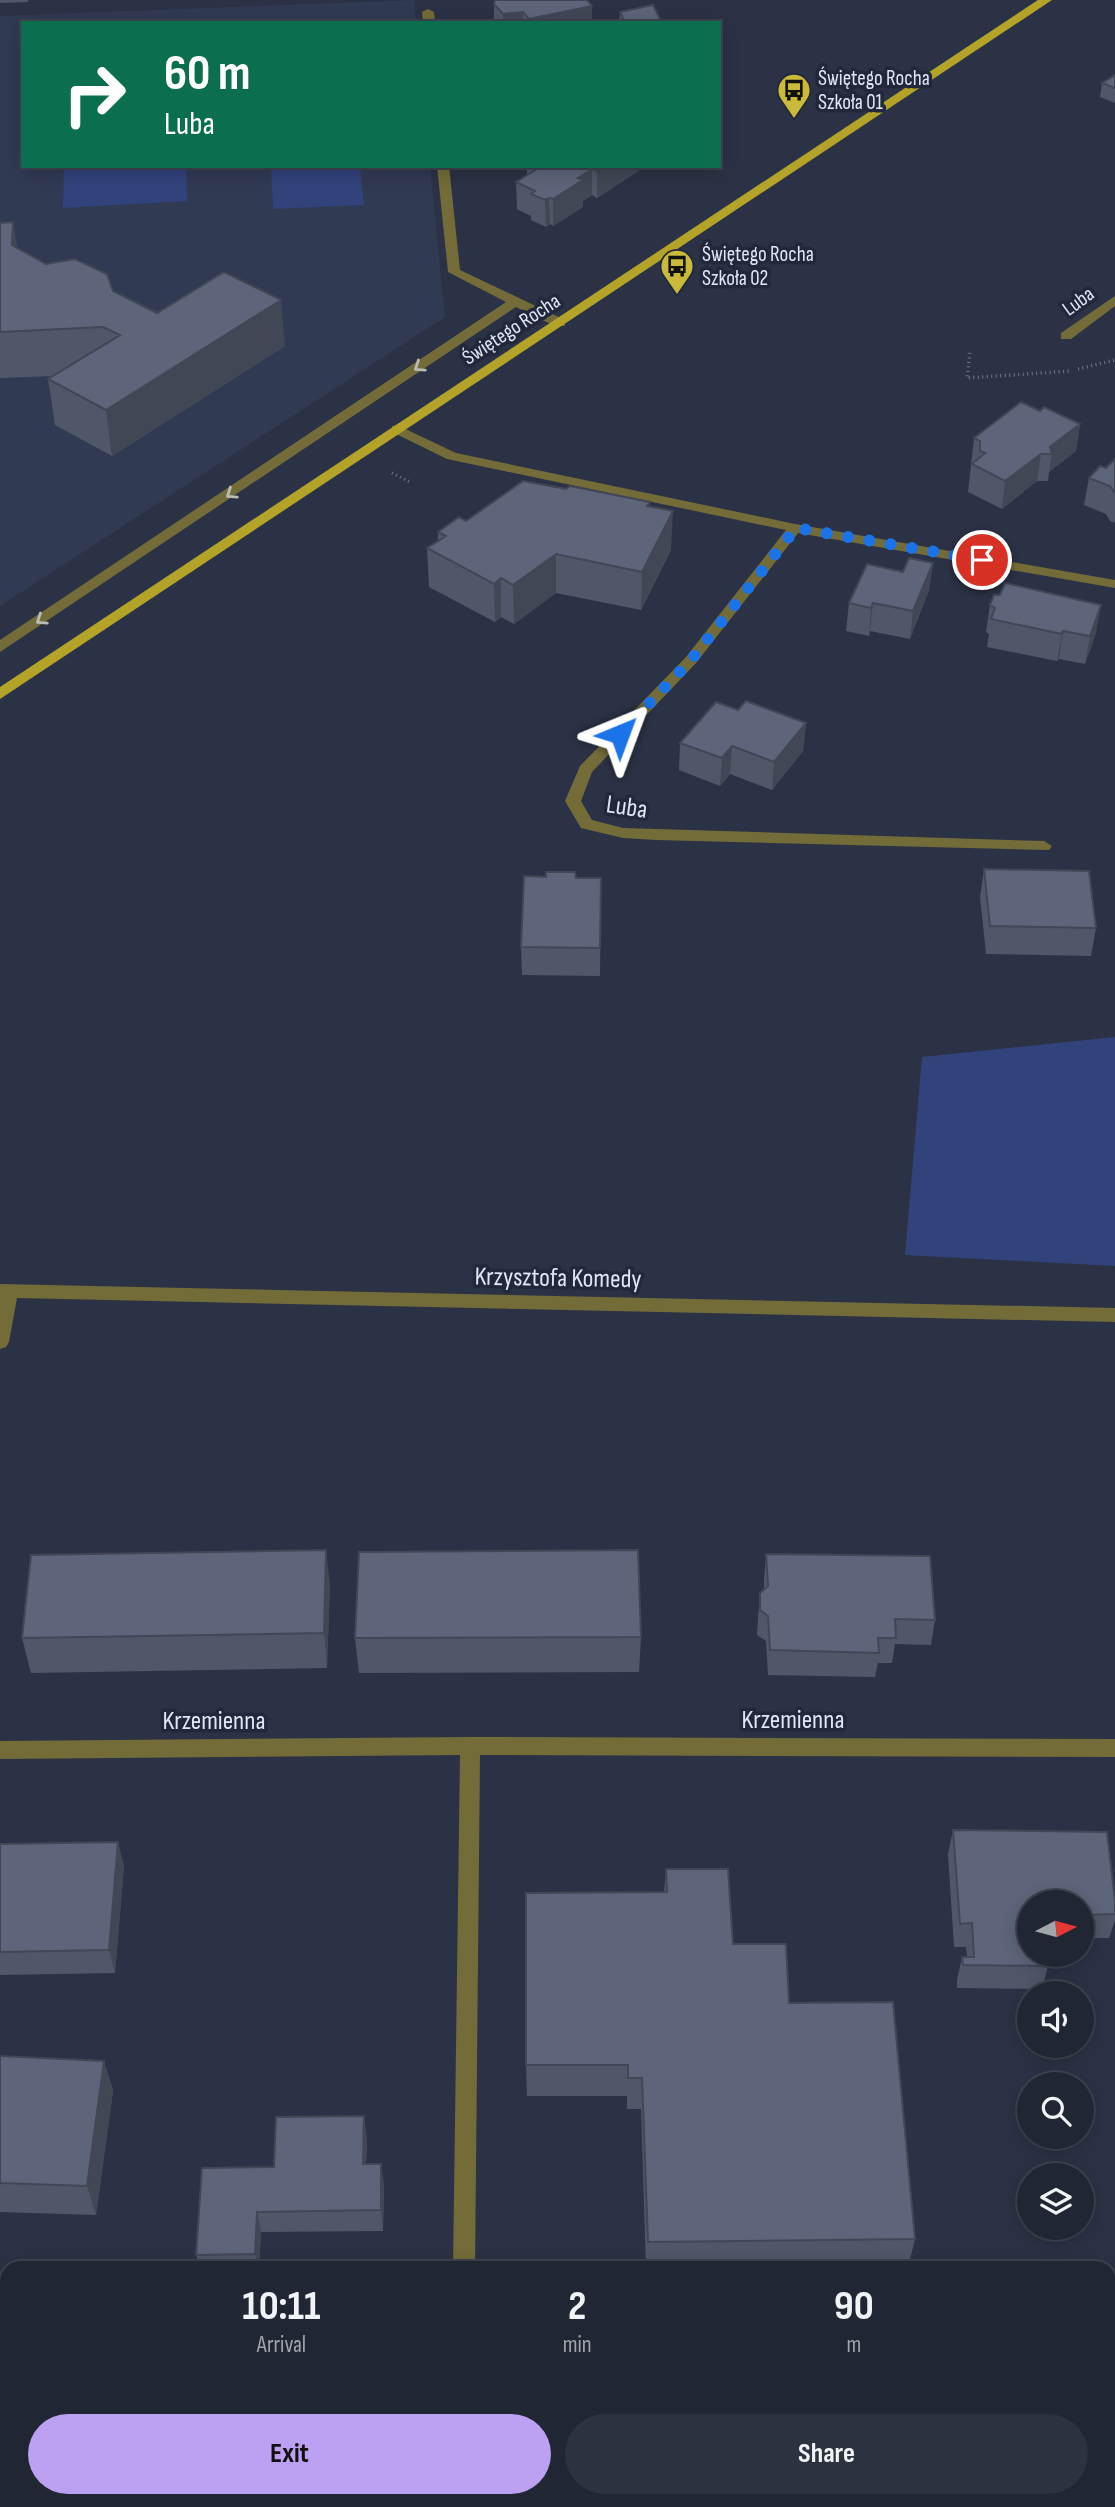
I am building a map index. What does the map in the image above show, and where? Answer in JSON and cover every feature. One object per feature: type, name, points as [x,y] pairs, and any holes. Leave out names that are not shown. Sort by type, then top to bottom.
[{"type":"main road","name":"Świętego Rocha","points":[[0,694],[1046,0]]},
{"type":"street","points":[[443,168],[454,272],[560,323]]},
{"type":"street","name":"Luba","points":[[1066,336],[1115,300]]},
{"type":"street","points":[[0,647],[516,302]]},
{"type":"street","points":[[397,429],[452,456],[796,528],[1115,584]]},
{"type":"street","name":"Luba","points":[[796,528],[691,660],[585,770],[573,801],[586,824],[623,833],[656,835],[1044,846]]},
{"type":"street","points":[[0,1342],[5,1292]]},
{"type":"street","name":"Krzysztofa Komedy","points":[[5,1292],[1115,1315]]},
{"type":"street","points":[[464,2261],[470,1746]]},
{"type":"street","name":"Krzemienna","points":[[0,1750],[470,1746],[1115,1748]]},
{"type":"path","points":[[970,353],[967,378],[1060,373],[1115,360]]},
{"type":"shaded area","points":[[414,0],[416,21],[21,21],[21,168],[430,168],[445,317],[0,606],[0,16]]},
{"type":"shaded area","points":[[64,168],[186,168],[187,201],[63,208]]},
{"type":"shaded area","points":[[271,168],[360,168],[364,205],[273,209]]},
{"type":"shaded area","points":[[1115,1037],[1115,1266],[905,1255],[922,1057]]},
{"type":"building","points":[[495,0],[587,0],[592,6],[529,19],[523,12],[503,14],[494,4]]},
{"type":"building","points":[[653,5],[661,21],[624,21],[620,12]]},
{"type":"building","points":[[1115,75],[1115,88],[1102,83]]},
{"type":"building","points":[[539,168],[601,168],[597,171],[592,169],[578,178],[583,180],[553,199],[545,200],[531,194],[535,191],[516,182]]},
{"type":"building","points":[[13,222],[12,245],[46,264],[75,259],[107,274],[113,291],[157,313],[224,272],[281,300],[106,410],[48,379],[120,335],[103,327],[0,332],[0,223]]},
{"type":"building","points":[[1021,402],[1040,411],[1044,407],[1080,424],[1050,447],[1052,454],[1041,454],[1005,481],[972,464],[985,453],[980,451],[980,441],[974,438]]},
{"type":"building","points":[[1115,459],[1115,493],[1110,486],[1089,478],[1100,466],[1106,468]]},
{"type":"building","points":[[523,481],[566,489],[570,486],[650,502],[647,506],[673,511],[642,572],[556,554],[513,585],[501,578],[494,584],[427,548],[446,536],[438,532],[459,517],[466,521]]},
{"type":"building","points":[[909,558],[933,563],[913,611],[873,603],[871,608],[849,603],[867,564],[903,572]]},
{"type":"building","points":[[1005,583],[1101,605],[1090,636],[1063,631],[1062,634],[991,619],[995,608],[990,605],[994,595],[1000,595]]},
{"type":"building","points":[[746,701],[806,723],[774,762],[732,746],[722,758],[680,743],[716,702],[738,710]]},
{"type":"building","points":[[984,869],[1089,871],[1096,928],[990,926]]},
{"type":"building","points":[[546,872],[575,872],[576,878],[601,878],[600,948],[521,947],[524,876],[546,877]]},
{"type":"building","points":[[326,1550],[324,1633],[22,1638],[31,1555]]},
{"type":"building","points":[[638,1550],[641,1637],[355,1638],[359,1552]]},
{"type":"building","points":[[766,1554],[930,1556],[935,1620],[895,1619],[896,1638],[878,1638],[879,1653],[770,1650],[768,1616],[760,1610],[760,1593],[768,1586]]},
{"type":"building","points":[[953,1830],[1107,1832],[1115,1914],[1094,1915],[1094,1890],[1017,1890],[1017,1966],[963,1965],[962,1957],[974,1957],[972,1923],[960,1924]]},
{"type":"building","points":[[118,1842],[109,1950],[0,1952],[0,1844]]},
{"type":"building","points":[[666,1869],[728,1869],[733,1944],[786,1944],[789,2003],[893,2002],[915,2239],[648,2242],[642,2078],[628,2078],[628,2065],[526,2065],[526,1893],[667,1892]]},
{"type":"building","points":[[0,2056],[104,2061],[87,2186],[0,2183]]},
{"type":"building","points":[[364,2116],[363,2164],[381,2164],[381,2210],[257,2212],[255,2254],[196,2255],[202,2168],[274,2167],[276,2117]]},
{"type":"place","name":"Świętego Rocha Szkoła 01","points":[[794,120]]},
{"type":"place","name":"Świętego Rocha Szkoła 02","points":[[677,296]]},
{"type":"route","points":[[620,734],[691,660],[796,528],[982,560]]}]
